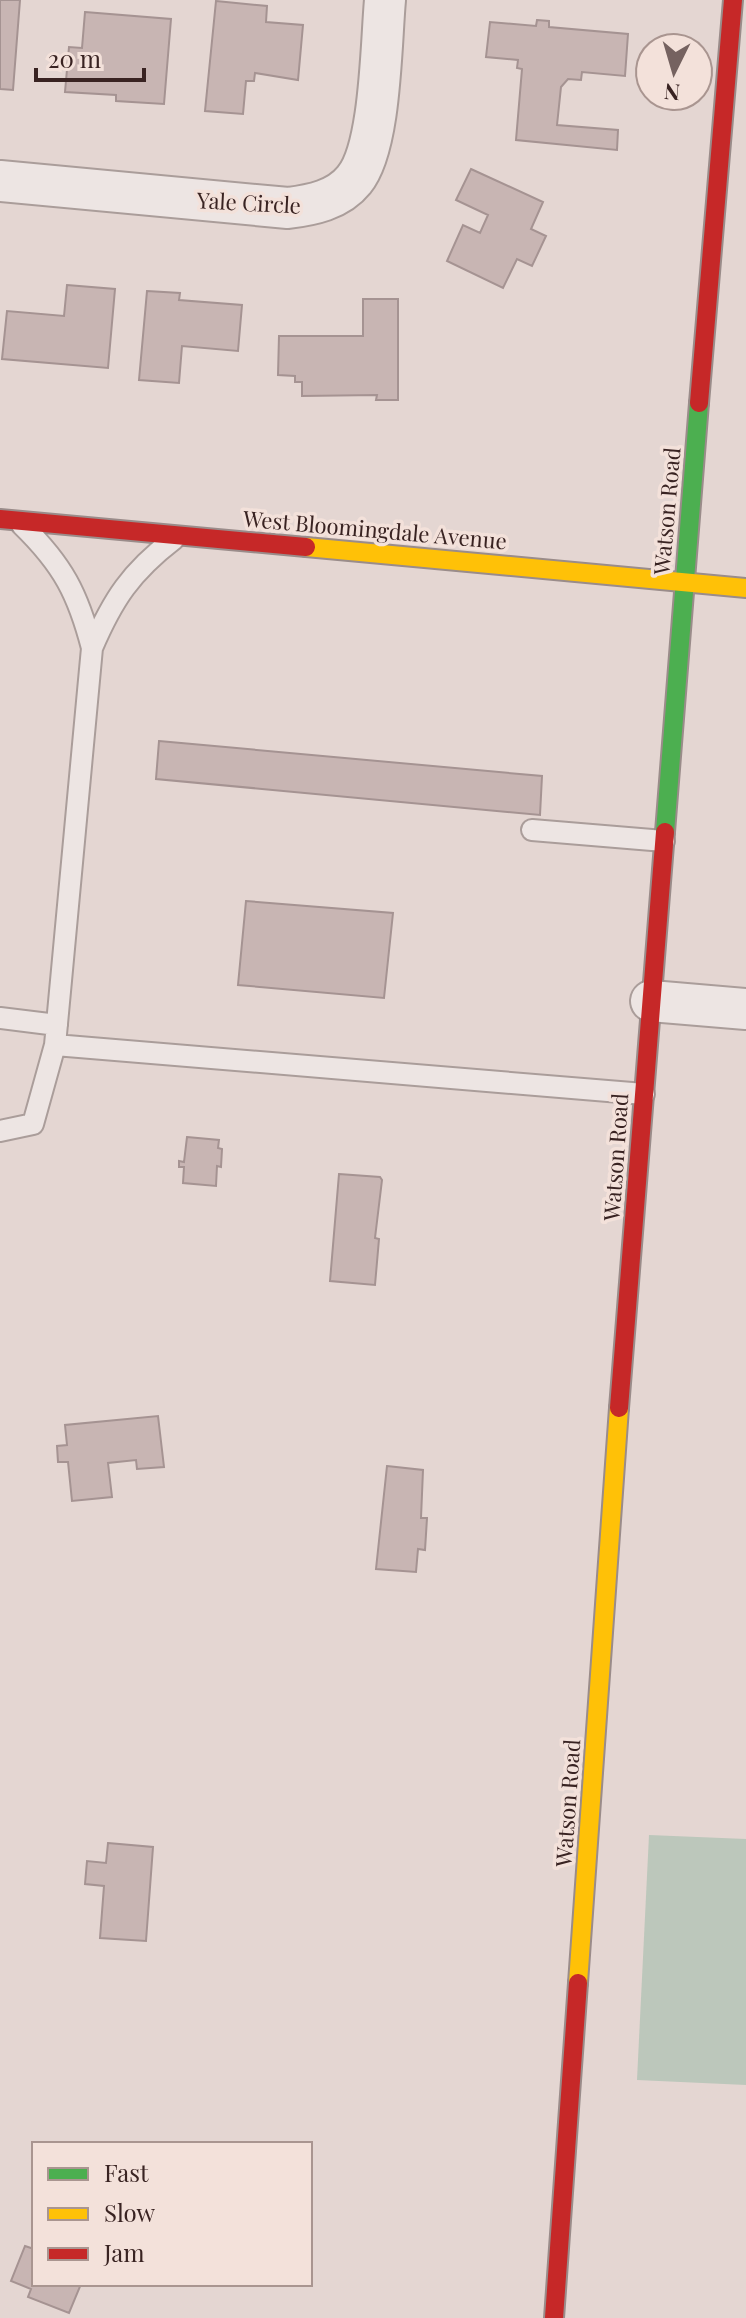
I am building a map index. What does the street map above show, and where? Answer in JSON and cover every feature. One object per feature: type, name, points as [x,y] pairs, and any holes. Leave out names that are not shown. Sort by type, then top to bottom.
[{"type":"street","name":"Yale Circle","points":[[0,181],[288,208],[315,204],[335,196],[354,180],[368,156],[374,131],[385,0]]},
{"type":"street","name":"Watson Road","points":[[554,2318],[651,1001],[733,0]]},
{"type":"street","name":"West Bloomingdale Avenue","points":[[9,520],[746,588]]},
{"type":"street","points":[[651,1001],[746,1009]]},
{"type":"lane","points":[[9,520],[54,560],[82,611],[92,648]]},
{"type":"lane","points":[[0,1131],[33,1124],[56,1035],[92,648],[106,614],[123,587],[148,559],[179,535]]},
{"type":"lane","points":[[532,830],[664,841]]},
{"type":"lane","points":[[0,1018],[56,1035],[644,1094]]},
{"type":"shaded area","points":[[649,1835],[746,1839],[746,2085],[637,2080]]},
{"type":"building","points":[[0,0],[20,0],[13,90],[0,89]]},
{"type":"building","points":[[216,1],[267,6],[266,22],[303,25],[298,80],[255,73],[254,81],[246,81],[243,114],[205,111]]},
{"type":"building","points":[[85,12],[171,19],[164,104],[116,101],[116,95],[65,92],[69,47],[82,48]]},
{"type":"building","points":[[537,20],[549,21],[549,27],[628,34],[625,76],[582,72],[581,80],[568,79],[561,87],[557,125],[618,130],[617,150],[516,140],[522,69],[517,68],[518,60],[486,57],[490,22],[536,26]]},
{"type":"building","points":[[471,169],[543,202],[531,229],[546,236],[532,266],[517,259],[503,288],[447,261],[463,225],[480,233],[488,215],[456,200]]},
{"type":"building","points":[[67,285],[115,289],[108,368],[2,359],[7,311],[64,316]]},
{"type":"building","points":[[147,291],[180,293],[179,300],[242,305],[238,351],[182,346],[179,383],[139,380]]},
{"type":"building","points":[[363,299],[398,299],[398,400],[376,400],[377,395],[302,396],[302,382],[295,382],[295,376],[278,375],[279,336],[363,336]]},
{"type":"building","points":[[159,741],[542,776],[540,815],[156,779]]},
{"type":"building","points":[[246,901],[393,913],[384,998],[238,985]]},
{"type":"building","points":[[187,1137],[219,1140],[221,1167],[217,1166],[216,1186],[183,1183],[184,1167],[179,1167],[179,1161],[184,1162]]},
{"type":"building","points":[[339,1174],[380,1177],[382,1180],[375,1238],[379,1239],[375,1285],[330,1281]]},
{"type":"building","points":[[158,1416],[164,1467],[137,1469],[136,1460],[108,1463],[112,1497],[72,1501],[68,1462],[58,1462],[57,1446],[67,1445],[65,1425]]},
{"type":"building","points":[[387,1466],[423,1470],[421,1518],[427,1518],[425,1550],[418,1549],[416,1572],[376,1569]]},
{"type":"building","points":[[108,1843],[153,1847],[146,1941],[100,1938],[104,1886],[85,1884],[87,1861],[106,1863]]},
{"type":"building","points":[[25,2246],[32,2248],[32,2286],[80,2286],[69,2313],[28,2297],[31,2289],[11,2281]]},
{"type":"traffic: fast","points":[[665,832],[699,403]]},
{"type":"traffic: slow","points":[[306,547],[746,588]]},
{"type":"traffic: slow","points":[[578,1983],[619,1408]]},
{"type":"traffic: jam","points":[[699,403],[733,0]]},
{"type":"traffic: jam","points":[[0,519],[306,547]]},
{"type":"traffic: jam","points":[[619,1408],[665,832]]},
{"type":"traffic: jam","points":[[554,2318],[578,1983]]}]
